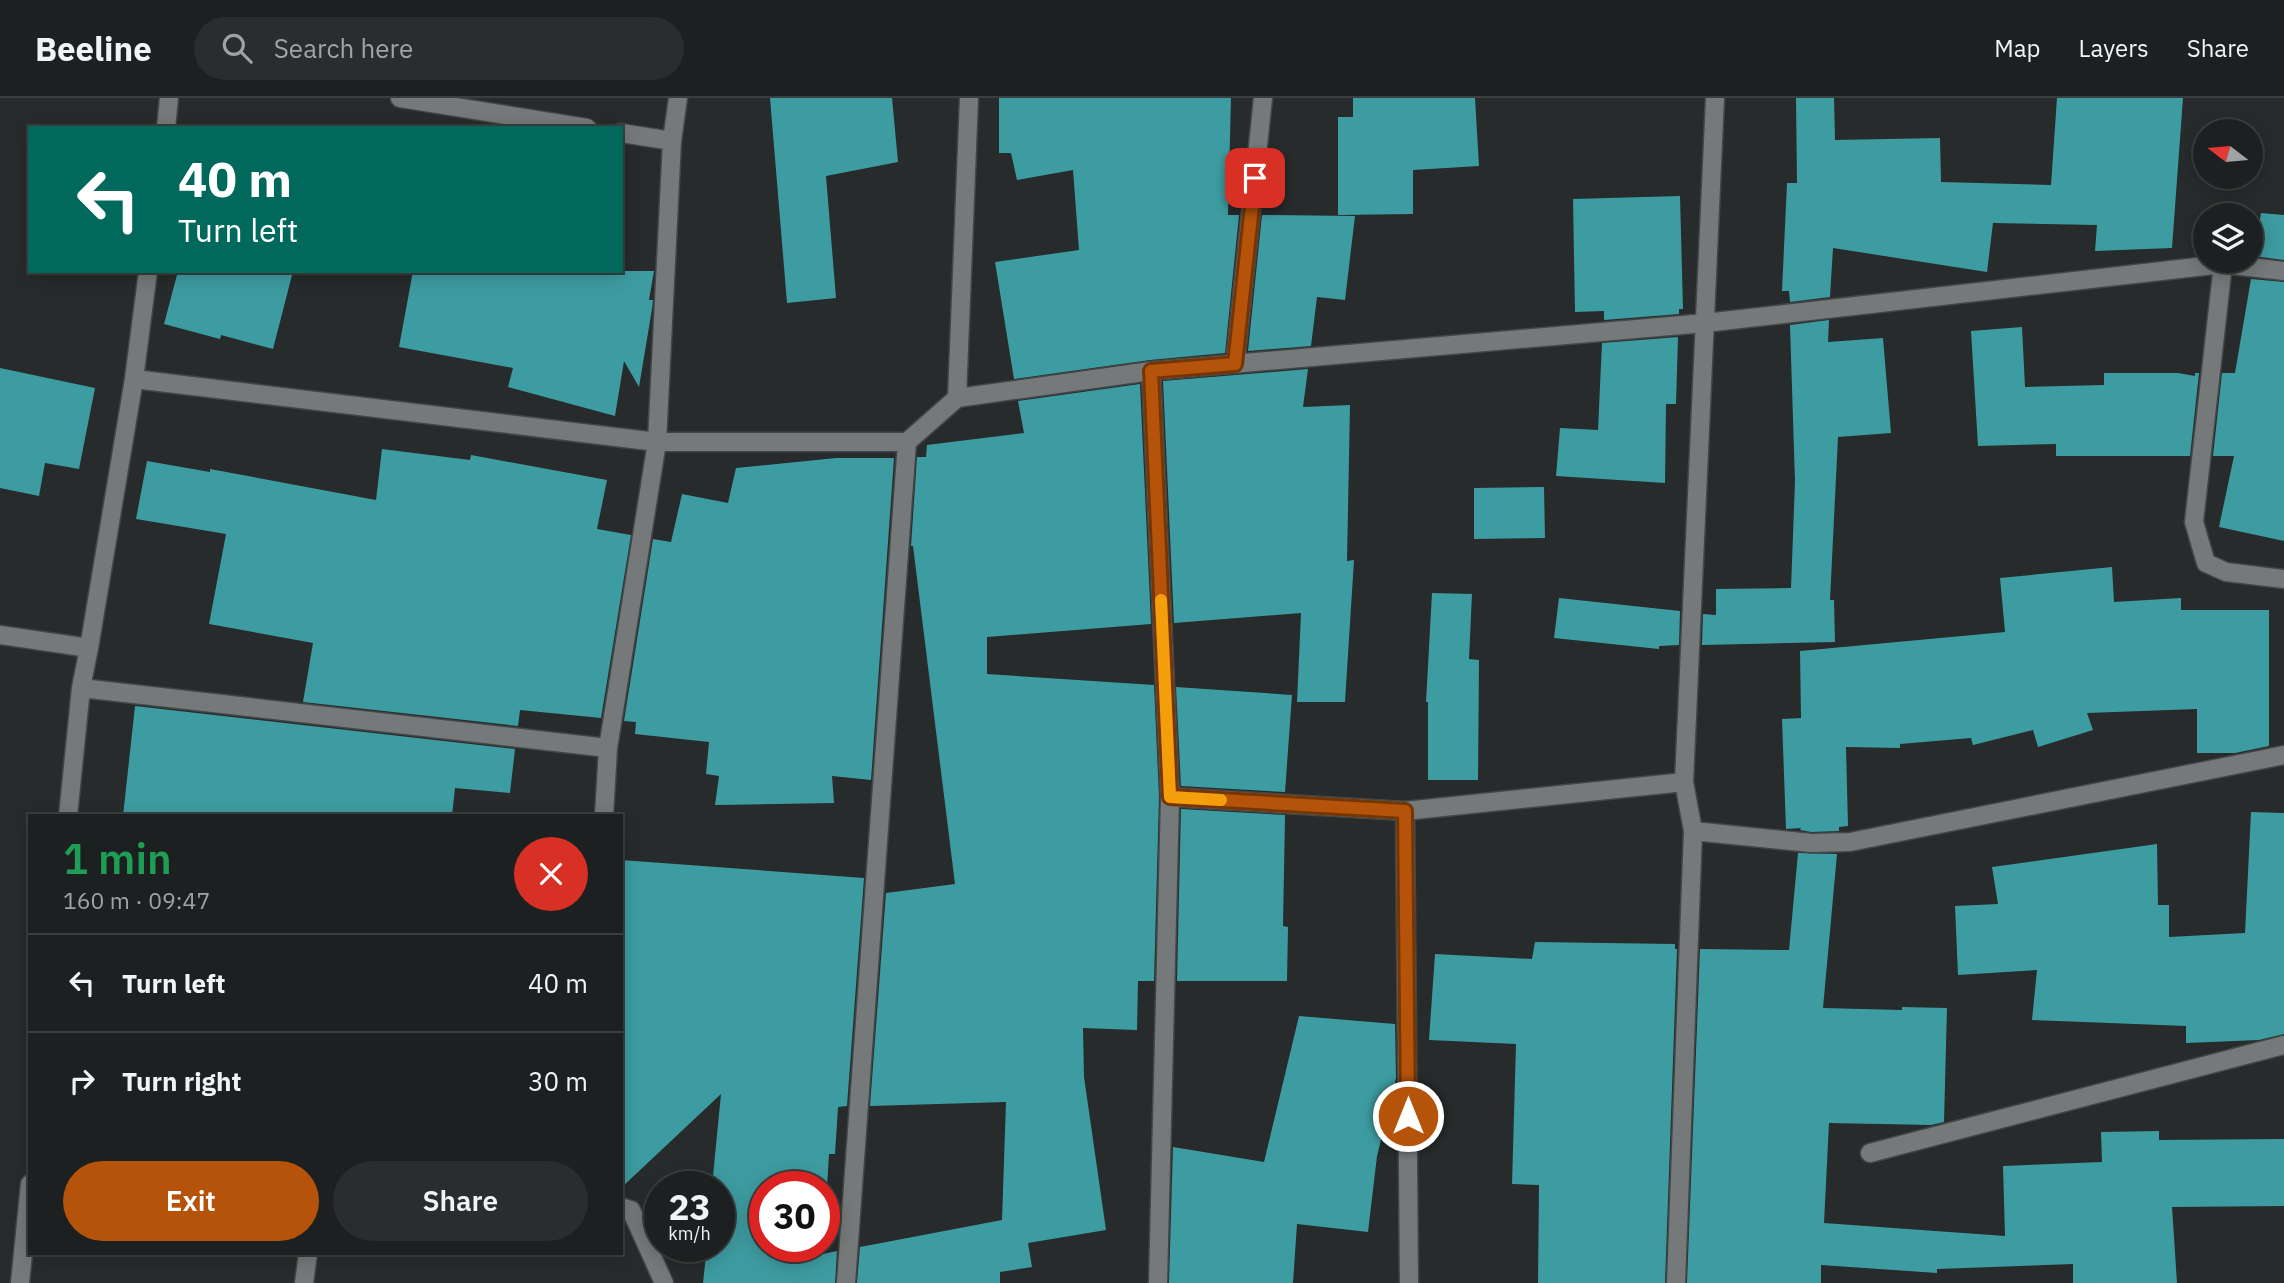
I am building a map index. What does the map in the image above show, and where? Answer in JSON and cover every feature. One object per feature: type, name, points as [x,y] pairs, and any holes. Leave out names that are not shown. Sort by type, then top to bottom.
[{"type":"street","points":[[166,126],[170,98]]},
{"type":"street","points":[[400,98],[575,126]]},
{"type":"street","points":[[604,814],[608,748],[657,442],[672,141],[678,98]]},
{"type":"street","points":[[957,398],[970,98]]},
{"type":"street","points":[[1235,364],[1263,98]]},
{"type":"street","points":[[1676,1283],[1693,831],[1684,782],[1715,98]]},
{"type":"street","points":[[623,133],[672,141]]},
{"type":"street","points":[[134,379],[657,442],[907,442],[957,398],[1151,371],[1705,323],[2193,268]]},
{"type":"street","points":[[2263,269],[2284,271]]},
{"type":"street","points":[[68,814],[80,688],[134,379],[148,273]]},
{"type":"street","points":[[2223,273],[2194,522],[2206,563],[2226,572],[2284,579]]},
{"type":"street","points":[[1151,371],[1170,797],[1158,1283]]},
{"type":"street","points":[[846,1283],[907,442]]},
{"type":"street","points":[[0,635],[89,648]]},
{"type":"street","points":[[80,688],[608,748]]},
{"type":"street","points":[[1693,831],[1811,843],[1850,842],[2284,755]]},
{"type":"street","points":[[1170,797],[1405,811],[1684,782]]},
{"type":"street","points":[[1405,811],[1409,1283]]},
{"type":"street","points":[[1870,1153],[2284,1045]]},
{"type":"street","points":[[20,1283],[28,1204]]},
{"type":"street","points":[[623,1208],[631,1210],[664,1283]]},
{"type":"street","points":[[304,1283],[308,1255]]},
{"type":"building","points":[[770,98],[892,98],[898,162],[826,176],[836,298],[787,303]]},
{"type":"building","points":[[999,98],[1231,98],[1228,215],[1239,215],[1225,353],[1150,360],[1014,379],[995,262],[1079,250],[1073,170],[1017,180],[1011,153],[999,153]]},
{"type":"building","points":[[1353,98],[1475,98],[1479,166],[1413,170],[1413,214],[1338,215],[1338,117],[1353,117]]},
{"type":"building","points":[[1796,98],[1834,98],[1835,140],[1940,138],[1941,182],[2051,185],[2057,98],[2183,98],[2172,248],[2095,251],[2097,225],[1993,223],[1987,272],[1833,248],[1830,297],[1790,302],[1789,291],[1782,291],[1787,183],[1797,183]]},
{"type":"building","points":[[1680,196],[1683,309],[1679,309],[1679,314],[1604,320],[1604,311],[1575,312],[1573,199]]},
{"type":"building","points":[[2263,213],[2284,215],[2284,260],[2263,257]]},
{"type":"building","points":[[1262,215],[1355,216],[1345,300],[1317,297],[1311,346],[1248,351]]},
{"type":"building","points":[[654,271],[649,300],[653,300],[652,309],[639,387],[624,361],[615,416],[508,387],[513,368],[399,347],[413,273]]},
{"type":"building","points":[[177,273],[292,273],[273,349],[221,335],[220,339],[164,324]]},
{"type":"building","points":[[2251,279],[2284,282],[2284,541],[2219,527],[2234,456],[2213,456],[2222,373],[2235,373]]},
{"type":"building","points":[[1829,320],[1828,342],[1883,338],[1891,433],[1838,437],[1830,600],[1834,600],[1835,642],[1702,645],[1703,614],[1716,615],[1716,589],[1791,588],[1795,482],[1790,325]]},
{"type":"building","points":[[2022,327],[2025,387],[2104,385],[2104,373],[2178,373],[2195,376],[2195,373],[2199,373],[2190,456],[2056,456],[2056,444],[1978,446],[1971,331]]},
{"type":"building","points":[[1678,337],[1676,404],[1666,404],[1665,483],[1556,476],[1560,428],[1598,430],[1602,343]]},
{"type":"building","points":[[0,368],[95,388],[79,469],[45,463],[39,496],[0,488]]},
{"type":"building","points":[[1308,369],[1303,407],[1350,405],[1347,561],[1354,560],[1345,702],[1297,702],[1301,613],[1174,623],[1163,381]]},
{"type":"building","points":[[1140,384],[1151,624],[987,637],[987,674],[1154,685],[1159,797],[1154,981],[1138,981],[1137,1030],[1083,1028],[1084,1077],[1106,1230],[1028,1243],[1032,1267],[1000,1272],[1000,1283],[857,1283],[860,1247],[1002,1220],[1006,1102],[870,1106],[886,893],[955,884],[911,546],[917,457],[926,457],[927,445],[1024,433],[1018,401]]},
{"type":"building","points":[[382,449],[470,460],[471,455],[607,480],[597,529],[631,535],[601,718],[520,710],[518,726],[303,702],[313,643],[209,624],[226,534],[136,519],[147,461],[210,472],[210,469],[376,500]]},
{"type":"building","points":[[836,458],[894,458],[871,780],[832,776],[834,803],[715,805],[719,776],[706,774],[709,742],[635,734],[636,722],[624,721],[653,539],[671,542],[682,494],[728,503],[736,468]]},
{"type":"building","points":[[1544,487],[1545,538],[1474,539],[1474,488]]},
{"type":"building","points":[[2112,567],[2114,602],[2181,598],[2181,610],[2269,610],[2269,746],[2235,753],[2197,753],[2197,709],[2087,713],[2093,730],[2038,747],[2033,730],[1973,745],[1971,738],[1900,744],[1900,748],[1846,747],[1848,826],[1839,827],[1839,831],[1786,829],[1782,719],[1801,718],[1800,651],[2005,632],[2000,578]]},
{"type":"building","points":[[1432,593],[1472,594],[1469,659],[1479,660],[1478,780],[1428,780],[1426,702]]},
{"type":"building","points":[[1559,598],[1680,611],[1679,645],[1659,646],[1659,649],[1554,638]]},
{"type":"building","points":[[1176,687],[1292,695],[1285,792],[1181,786]]},
{"type":"building","points":[[135,706],[515,749],[510,793],[455,788],[452,814],[123,814]]},
{"type":"building","points":[[1181,809],[1285,815],[1283,926],[1288,927],[1287,981],[1177,981]]},
{"type":"building","points":[[2251,812],[2284,813],[2284,1034],[2259,1040],[2186,1043],[2186,1026],[2032,1020],[2037,970],[1958,975],[1955,906],[1998,904],[1992,867],[2157,844],[2158,905],[2169,905],[2169,937],[2245,933]]},
{"type":"building","points":[[1798,853],[1837,854],[1823,1008],[1947,1008],[1944,1122],[1931,1125],[1829,1123],[1824,1223],[2005,1236],[2003,1166],[2102,1162],[2101,1132],[2159,1131],[2159,1140],[2284,1139],[2284,1206],[2172,1207],[2177,1283],[2073,1283],[2073,1264],[1937,1269],[1937,1273],[1821,1265],[1821,1283],[1687,1283],[1700,949],[1789,950]]},
{"type":"building","points":[[623,860],[864,878],[847,1106],[838,1107],[835,1154],[829,1154],[828,1171],[749,1171],[749,1262],[836,1262],[835,1283],[703,1283],[705,1262],[735,1262],[735,1171],[713,1171],[721,1094],[623,1186]]},
{"type":"building","points":[[1535,942],[1675,944],[1677,949],[1665,1283],[1538,1283],[1539,1185],[1512,1184],[1516,1044],[1429,1040],[1435,954],[1532,959]]},
{"type":"building","points":[[1299,1016],[1395,1024],[1396,1078],[1377,1156],[1368,1232],[1297,1224],[1293,1283],[1169,1283],[1173,1147],[1264,1162]]},
{"type":"slow traffic","points":[[1161,600],[1170,797],[1221,800]]},
{"type":"route","points":[[1255,178],[1235,364],[1151,371],[1170,797],[1405,811],[1408,1116]]}]
